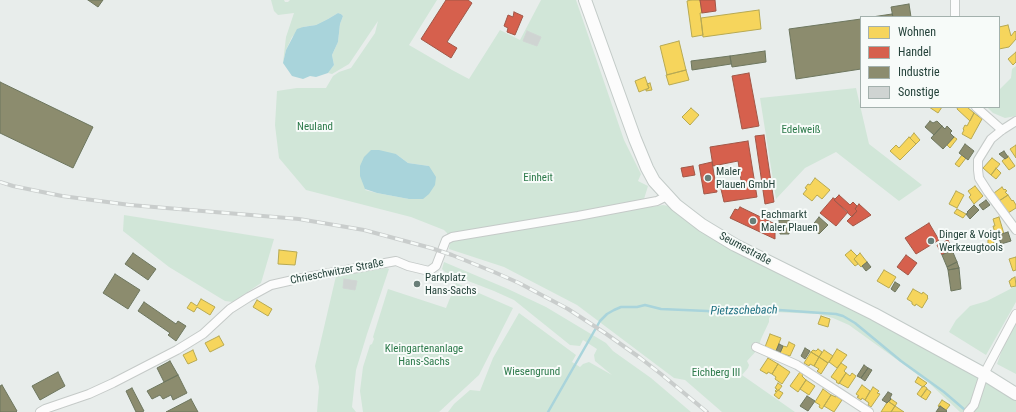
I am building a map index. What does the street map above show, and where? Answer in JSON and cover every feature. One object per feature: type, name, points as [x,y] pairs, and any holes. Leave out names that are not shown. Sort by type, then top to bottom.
[{"type":"street","name":"Seumestraße","points":[[585,0],[647,168],[654,181],[676,205],[735,245],[874,314],[984,374],[1016,394]]},
{"type":"street","points":[[955,0],[955,16]]},
{"type":"street","points":[[977,108],[1002,130]]},
{"type":"street","points":[[1016,121],[991,139],[978,160],[980,178],[988,192],[1016,230]]},
{"type":"street","name":"Chrieschwitzer Straße","points":[[40,412],[89,394],[176,350],[203,334],[230,309],[249,296],[271,285],[396,261],[408,266],[429,271],[436,266],[446,240],[452,237],[657,201],[667,196]]},
{"type":"street","points":[[968,412],[974,405],[984,374],[1016,314]]},
{"type":"street","points":[[756,347],[797,364],[869,412]]},
{"type":"green space","points":[[271,0],[284,0],[285,2],[288,2],[290,0],[437,0],[409,45],[469,79],[500,30],[520,40],[541,0],[576,0],[624,140],[641,174],[638,181],[648,186],[644,199],[651,207],[663,205],[674,207],[827,294],[982,379],[967,412],[960,412],[928,382],[849,325],[833,318],[818,314],[774,312],[769,318],[769,322],[759,345],[752,343],[754,348],[758,349],[747,361],[749,365],[748,368],[742,375],[795,412],[722,412],[685,380],[674,378],[577,305],[504,267],[449,249],[450,243],[447,233],[444,230],[411,217],[306,190],[279,158],[275,125],[277,91],[297,88],[326,88],[333,76],[339,72],[351,68],[375,33],[378,21],[349,64],[332,74],[328,73],[334,65],[332,55],[338,42],[340,24],[343,16],[338,13],[316,25],[303,27],[292,37],[286,50],[283,63],[286,37],[294,13],[278,15],[274,11]],"holes":[[[396,154],[408,163],[429,166],[422,199],[409,199],[365,190]]]},
{"type":"green space","points":[[1016,66],[1016,116],[1005,118],[993,113],[988,108],[1000,108],[1000,89],[1011,78],[1012,69]]},
{"type":"green space","name":"Edelweiß","points":[[856,88],[869,144],[922,185],[899,201],[836,152],[805,168],[776,199],[760,98]]},
{"type":"green space","points":[[124,215],[274,239],[261,283],[233,302],[225,301],[169,267],[123,231]]},
{"type":"green space","name":"Wiesengrund","points":[[444,262],[546,307],[606,343],[613,351],[651,378],[691,412],[448,412],[454,404],[470,390],[480,391],[493,358],[519,313],[576,355],[572,362],[580,367],[589,362],[612,375],[595,361],[594,355],[597,349],[583,340],[580,346],[570,345],[514,300],[445,272],[442,269]]},
{"type":"green space","points":[[387,268],[389,269],[356,370],[352,407],[356,412],[317,412],[319,387],[315,366],[336,276]]},
{"type":"green space","name":"Kleingartenanlage Hans-Sachs","points":[[456,283],[513,308],[479,375],[439,412],[363,412],[360,391],[363,367],[370,345],[374,339],[373,337],[388,289],[446,308]]},
{"type":"green space","points":[[1016,286],[1016,302],[986,355],[949,332],[956,320],[970,306],[987,301]]},
{"type":"green space","points":[[1016,317],[1016,374],[997,364],[1008,333]]},
{"type":"green space","points":[[986,381],[1016,400],[1016,412],[972,412]]},
{"type":"water","points":[[338,13],[343,16],[340,24],[338,42],[332,55],[334,65],[328,73],[316,77],[310,76],[303,79],[292,76],[283,63],[286,50],[297,29],[316,25]]},
{"type":"water","points":[[371,150],[379,150],[396,154],[408,163],[429,166],[436,177],[435,185],[429,194],[423,199],[409,199],[377,193],[365,189],[360,176],[360,166],[364,157]]},
{"type":"building: Wohnen","points":[[700,0],[703,35],[692,37],[687,1]]},
{"type":"building: Wohnen","points":[[759,10],[761,29],[703,37],[701,18]]},
{"type":"building: Wohnen","points":[[1008,25],[1011,36],[1015,31],[1016,32],[1016,39],[1009,47],[1000,49],[1000,27]]},
{"type":"building: Wohnen","points":[[679,41],[686,70],[667,75],[660,46]]},
{"type":"building: Wohnen","points":[[1016,52],[1016,62],[1013,65],[1008,59]]},
{"type":"building: Wohnen","points":[[686,70],[689,80],[669,85],[666,75]]},
{"type":"building: Wohnen","points":[[645,77],[649,88],[639,92],[635,81]]},
{"type":"building: Wohnen","points":[[650,83],[652,90],[646,91],[649,88],[647,84]]},
{"type":"building: Wohnen","points":[[691,108],[699,115],[690,125],[682,117]]},
{"type":"building: Wohnen","points":[[930,108],[941,108],[938,113]]},
{"type":"building: Wohnen","points":[[968,108],[974,113],[970,121],[957,109]]},
{"type":"building: Wohnen","points":[[974,113],[982,119],[971,139],[962,134],[965,125],[967,126]]},
{"type":"building: Wohnen","points":[[914,133],[920,140],[916,144],[910,138]]},
{"type":"building: Wohnen","points":[[909,137],[916,144],[900,160],[890,151],[896,145],[899,148]]},
{"type":"building: Wohnen","points":[[954,137],[957,139],[950,148],[947,145]]},
{"type":"building: Wohnen","points":[[1016,145],[1016,158],[1010,149]]},
{"type":"building: Wohnen","points":[[962,155],[966,158],[959,167],[955,164]]},
{"type":"building: Wohnen","points":[[1008,156],[1015,166],[1009,170],[1002,161]]},
{"type":"building: Wohnen","points":[[992,158],[1000,164],[991,175],[983,168]]},
{"type":"building: Wohnen","points":[[996,168],[1001,173],[996,179],[991,175]]},
{"type":"building: Wohnen","points":[[815,178],[830,190],[822,199],[817,195],[812,201],[803,194],[807,189],[805,188],[808,184],[810,185]]},
{"type":"building: Wohnen","points":[[975,186],[983,196],[974,204],[969,197],[971,195],[968,191]]},
{"type":"building: Wohnen","points":[[1002,187],[1007,191],[1005,192],[1008,195],[999,201],[994,193]]},
{"type":"building: Wohnen","points":[[956,191],[964,195],[957,208],[949,204]]},
{"type":"building: Wohnen","points":[[1008,195],[1012,201],[1013,200],[1016,208],[1008,213],[999,201]]},
{"type":"building: Wohnen","points":[[957,209],[966,214],[963,218],[954,213]]},
{"type":"building: Wohnen","points":[[999,217],[1004,234],[998,235],[997,232],[995,233],[993,219]]},
{"type":"building: Wohnen","points":[[988,239],[994,239],[994,245],[988,245]]},
{"type":"building: Wohnen","points":[[279,250],[297,252],[295,265],[278,264]]},
{"type":"building: Wohnen","points":[[851,250],[857,256],[854,259],[858,264],[855,266],[845,255]]},
{"type":"building: Wohnen","points":[[860,253],[867,262],[861,267],[854,259]]},
{"type":"building: Wohnen","points":[[1016,257],[1016,270],[1013,271],[1009,259]]},
{"type":"building: Wohnen","points":[[884,270],[896,277],[889,288],[877,281]]},
{"type":"building: Wohnen","points":[[1015,277],[1016,286],[1011,287],[1009,281]]},
{"type":"building: Wohnen","points":[[913,289],[922,294],[923,292],[928,296],[922,308],[916,304],[915,306],[907,299]]},
{"type":"building: Wohnen","points":[[201,299],[215,307],[210,315],[197,307],[194,312],[187,308],[191,302],[197,306]]},
{"type":"building: Wohnen","points":[[257,300],[272,309],[268,316],[253,307]]},
{"type":"building: Wohnen","points":[[821,316],[830,319],[828,327],[818,324]]},
{"type":"building: Wohnen","points":[[770,334],[781,338],[776,351],[765,347]]},
{"type":"building: Wohnen","points":[[219,336],[224,345],[210,352],[205,343]]},
{"type":"building: Wohnen","points":[[789,342],[795,345],[790,356],[780,353],[783,346],[787,347]]},
{"type":"building: Wohnen","points":[[818,349],[822,352],[819,357],[811,352]]},
{"type":"building: Wohnen","points":[[837,349],[847,355],[837,368],[829,362]]},
{"type":"building: Wohnen","points":[[193,350],[197,360],[188,364],[183,355]]},
{"type":"building: Wohnen","points":[[824,350],[833,356],[828,363],[819,357]]},
{"type":"building: Wohnen","points":[[811,352],[819,357],[814,366],[810,364],[809,366],[804,363]]},
{"type":"building: Wohnen","points":[[819,357],[828,363],[821,374],[817,371],[819,369],[814,366]]},
{"type":"building: Wohnen","points":[[768,358],[778,364],[772,374],[768,372],[767,374],[760,370]]},
{"type":"building: Wohnen","points":[[841,363],[847,367],[844,371],[846,373],[839,384],[831,377]]},
{"type":"building: Wohnen","points":[[778,364],[790,372],[782,384],[775,379],[776,377],[772,374]]},
{"type":"building: Wohnen","points":[[800,372],[806,380],[798,392],[790,386]]},
{"type":"building: Wohnen","points":[[846,373],[850,376],[852,373],[856,376],[848,388],[839,383]]},
{"type":"building: Wohnen","points":[[918,377],[927,383],[923,387],[915,382]]},
{"type":"building: Wohnen","points":[[806,380],[815,386],[809,395],[800,389]]},
{"type":"building: Wohnen","points":[[778,383],[782,386],[776,392],[775,391],[777,389],[775,388]]},
{"type":"building: Wohnen","points":[[862,385],[870,391],[865,400],[862,398],[861,400],[856,394]]},
{"type":"building: Wohnen","points":[[924,386],[927,388],[921,397],[917,394]]},
{"type":"building: Wohnen","points":[[873,387],[879,391],[877,393],[880,394],[871,407],[865,400]]},
{"type":"building: Wohnen","points":[[823,389],[831,395],[822,409],[819,407],[820,405],[815,402]]},
{"type":"building: Wohnen","points":[[927,389],[931,392],[926,400],[921,397]]},
{"type":"building: Wohnen","points":[[778,390],[783,393],[779,399],[774,395]]},
{"type":"building: Wohnen","points":[[831,395],[842,400],[834,412],[824,406]]},
{"type":"building: Wohnen","points":[[891,399],[897,403],[895,406],[889,402]]},
{"type":"building: Wohnen","points":[[942,400],[950,405],[946,410],[938,406]]},
{"type":"building: Wohnen","points":[[888,401],[895,406],[891,412],[881,412]]},
{"type":"building: Wohnen","points":[[895,406],[904,412],[891,412]]},
{"type":"building: Handel","points":[[446,0],[468,0],[472,3],[447,42],[457,48],[451,58],[421,39]]},
{"type":"building: Handel","points":[[700,0],[715,0],[716,11],[702,13]]},
{"type":"building: Handel","points":[[514,12],[523,16],[515,35],[507,32],[508,28],[504,26],[508,15],[513,17]]},
{"type":"building: Handel","points":[[749,73],[759,126],[742,129],[732,76]]},
{"type":"building: Handel","points":[[764,135],[774,202],[765,204],[755,136]]},
{"type":"building: Handel","points":[[748,141],[757,197],[724,202],[721,189],[742,186],[738,161],[713,166],[710,147]]},
{"type":"building: Handel","name":"Maler Plauen GmbH","points":[[712,162],[717,192],[704,194],[699,165]]},
{"type":"building: Handel","points":[[693,166],[695,175],[683,177],[681,168]]},
{"type":"building: Handel","points":[[839,195],[850,205],[853,202],[857,206],[855,209],[857,211],[852,217],[834,200]]},
{"type":"building: Handel","points":[[833,198],[848,212],[836,226],[820,213]]},
{"type":"building: Handel","points":[[859,204],[871,215],[853,226],[847,221],[857,211],[855,209]]},
{"type":"building: Handel","name":"Fachmarkt Maler Plauen","points":[[740,207],[775,224],[775,239],[730,218],[735,209],[738,210]]},
{"type":"building: Handel","points":[[929,223],[939,240],[916,254],[905,238]]},
{"type":"building: Handel","points":[[948,240],[952,250],[942,255],[937,245]]},
{"type":"building: Handel","points":[[906,255],[917,263],[908,275],[897,267]]},
{"type":"building: Industrie","points":[[88,0],[103,0],[98,7]]},
{"type":"building: Industrie","points":[[909,4],[911,16],[893,16],[891,7]]},
{"type":"building: Industrie","points":[[892,14],[893,16],[879,16]]},
{"type":"building: Industrie","points":[[860,19],[860,69],[796,79],[789,29]]},
{"type":"building: Industrie","points":[[765,51],[766,62],[732,67],[730,56]]},
{"type":"building: Industrie","points":[[730,56],[731,64],[692,70],[691,61]]},
{"type":"building: Industrie","points":[[0,82],[93,127],[73,168],[0,133]]},
{"type":"building: Industrie","points":[[930,121],[933,123],[937,121],[942,126],[934,135],[925,127]]},
{"type":"building: Industrie","points":[[942,126],[945,129],[947,126],[952,131],[950,133],[954,137],[943,149],[931,138]]},
{"type":"building: Industrie","points":[[965,144],[974,151],[968,160],[959,153]]},
{"type":"building: Industrie","points":[[1004,151],[1008,157],[1005,159],[999,154]]},
{"type":"building: Industrie","points":[[986,200],[990,205],[983,210],[979,205]]},
{"type":"building: Industrie","points":[[974,205],[979,210],[970,219],[966,214]]},
{"type":"building: Industrie","points":[[819,217],[828,225],[819,234],[811,227]]},
{"type":"building: Industrie","points":[[779,220],[789,220],[789,234],[780,234]]},
{"type":"building: Industrie","points":[[1008,232],[1011,241],[1001,244],[998,235]]},
{"type":"building: Industrie","points":[[952,250],[957,262],[947,267],[942,255]]},
{"type":"building: Industrie","points":[[133,253],[156,269],[148,280],[125,264]]},
{"type":"building: Industrie","points":[[867,262],[871,267],[866,271],[862,266]]},
{"type":"building: Industrie","points":[[957,262],[959,268],[948,270],[947,267]]},
{"type":"building: Industrie","points":[[959,268],[961,289],[951,291],[948,270]]},
{"type":"building: Industrie","points":[[115,274],[140,290],[128,309],[103,293]]},
{"type":"building: Industrie","points":[[895,282],[900,285],[895,292],[891,289]]},
{"type":"building: Industrie","points":[[144,302],[176,324],[178,321],[186,326],[176,341],[168,335],[170,333],[138,311]]},
{"type":"building: Industrie","points":[[779,344],[783,346],[780,353],[776,351]]},
{"type":"building: Industrie","points":[[805,348],[810,351],[805,359],[801,356]]},
{"type":"building: Industrie","points":[[170,361],[178,375],[164,382],[157,368]]},
{"type":"building: Industrie","points":[[864,365],[868,368],[861,378],[857,376]]},
{"type":"building: Industrie","points":[[868,368],[872,370],[865,381],[861,378]]},
{"type":"building: Industrie","points":[[58,372],[65,386],[40,400],[32,386]]},
{"type":"building: Industrie","points":[[178,375],[187,393],[173,400],[171,395],[163,399],[160,395],[152,399],[147,391]]},
{"type":"building: Industrie","points":[[2,385],[17,411],[16,412],[0,412],[0,386]]},
{"type":"building: Industrie","points":[[132,388],[144,411],[142,412],[136,412],[126,391]]},
{"type":"building: Industrie","points":[[888,392],[892,394],[891,399],[887,403],[882,400]]},
{"type":"building: Industrie","points":[[807,396],[815,401],[808,411],[800,406]]},
{"type":"building: Industrie","points":[[191,399],[198,412],[166,412]]},
{"type":"building: Industrie","points":[[940,406],[947,411],[936,412]]},
{"type":"building: Sonstige","points":[[527,31],[541,37],[537,46],[523,41]]},
{"type":"building: Sonstige","points":[[344,279],[357,281],[355,290],[343,288]]},
{"type":"waterway","name":"Pietzschebach","points":[[548,412],[600,321],[607,314],[621,307],[637,307],[645,305],[661,309],[724,313],[779,310],[836,314],[843,316],[855,323],[901,361],[944,392],[965,410]]},
{"type":"railway","points":[[0,182],[62,196],[130,205],[299,219],[364,230],[431,248],[452,255],[519,283],[568,309],[639,357],[707,412]]},
{"type":"place","name":"Maler Plauen GmbH","points":[[708,178]]},
{"type":"place","name":"Fachmarkt Maler Plauen","points":[[753,221]]},
{"type":"place","name":"Dinger & Voigt Werkzeugtools","points":[[931,241]]},
{"type":"place","name":"Parkplatz Hans-Sachs","points":[[417,284]]},
{"type":"park label","name":"Neuland","points":[[315,127]]},
{"type":"park label","name":"Einheit","points":[[538,178]]},
{"type":"park label","name":"Eichberg III","points":[[716,373]]}]
